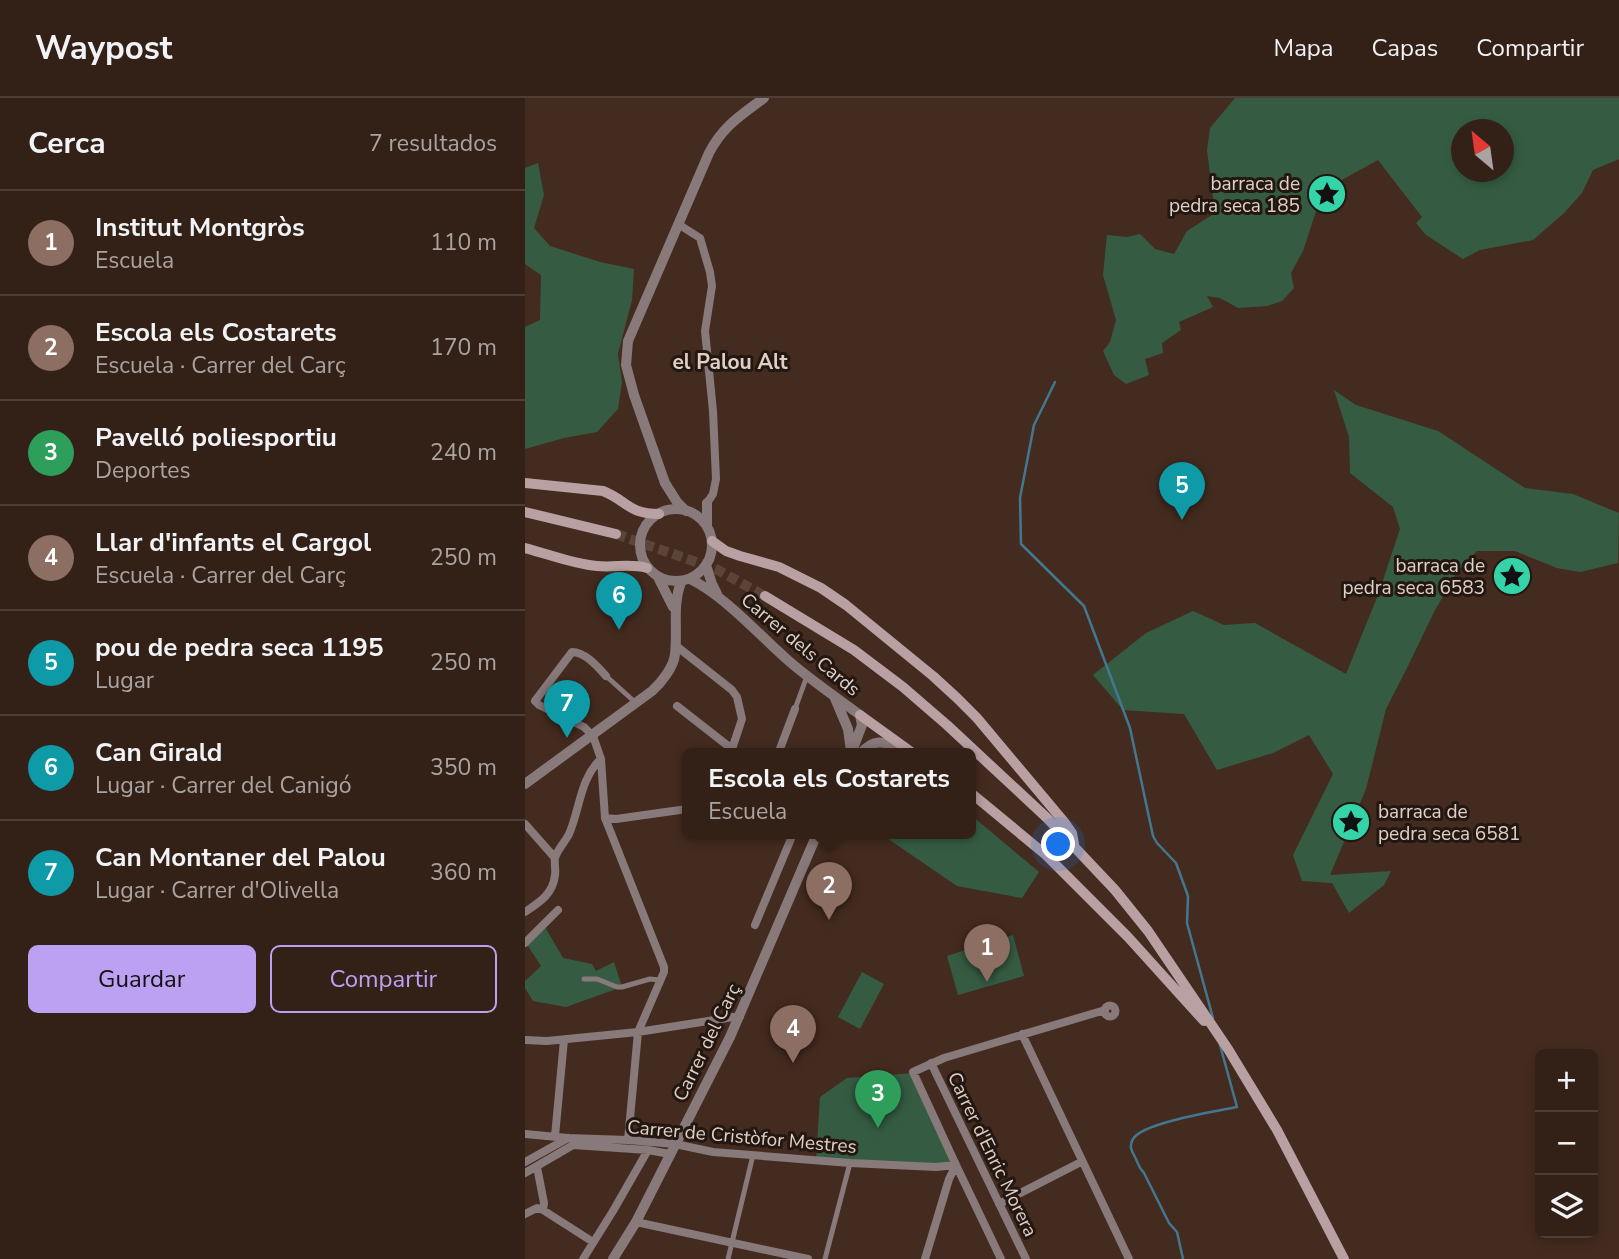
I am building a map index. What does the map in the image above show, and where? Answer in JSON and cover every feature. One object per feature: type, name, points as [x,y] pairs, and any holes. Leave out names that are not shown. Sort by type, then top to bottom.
[{"type":"main road","points":[[525,483],[603,491],[614,495],[635,511],[646,514],[662,512]]},
{"type":"main road","points":[[525,512],[616,534]]},
{"type":"main road","points":[[712,541],[726,551],[779,567],[821,588],[933,676],[977,718],[1065,823],[1072,833],[1075,846]]},
{"type":"main road","points":[[525,548],[593,566],[629,564],[647,568]]},
{"type":"main road","points":[[765,596],[853,650],[903,687],[971,748]]},
{"type":"main road","points":[[860,715],[906,748]]},
{"type":"main road","points":[[976,752],[1075,846],[1132,910],[1224,1042],[1277,1130],[1344,1259]]},
{"type":"main road","points":[[976,797],[1046,855],[1167,978],[1194,1011],[1214,1026]]},
{"type":"street","points":[[707,527],[677,502],[665,483],[634,395],[626,365],[626,352],[628,341],[717,137],[764,98]]},
{"type":"street","points":[[675,611],[657,577],[642,559],[640,549],[644,528],[662,512],[675,509],[690,513],[704,508],[716,479],[705,331],[712,286],[710,272],[701,238],[678,224]]},
{"type":"street","points":[[662,512],[665,483]]},
{"type":"street","points":[[657,577],[669,581],[685,580],[699,573],[706,565],[712,541],[707,527],[707,503]]},
{"type":"street","name":"Carrer dels Cards","points":[[706,565],[720,599]]},
{"type":"street","points":[[525,784],[636,703],[665,676],[675,657],[676,595],[685,580]]},
{"type":"street","name":"Carrer dels Cards","points":[[685,580],[701,584],[792,664],[860,715]]},
{"type":"street","points":[[675,645],[732,690],[737,697],[742,719],[736,748]]},
{"type":"street","points":[[628,1140],[638,1032],[664,967],[605,818],[601,759],[593,736],[585,727],[535,701],[572,652],[579,652],[636,703]]},
{"type":"street","points":[[780,748],[807,675]]},
{"type":"street","points":[[834,695],[848,729],[850,748]]},
{"type":"street","points":[[677,706],[731,748]]},
{"type":"street","points":[[853,748],[862,724],[860,715]]},
{"type":"street","points":[[866,748],[881,741],[900,748]]},
{"type":"street","points":[[525,912],[546,898],[552,889],[555,858],[568,837],[587,776],[601,759]]},
{"type":"street","points":[[605,818],[616,819],[682,810]]},
{"type":"street","points":[[525,824],[555,858]]},
{"type":"street","points":[[755,925],[791,839]]},
{"type":"street","name":"Carrer del Carç","points":[[613,1259],[636,1222],[740,1016],[815,839]]},
{"type":"street","points":[[525,943],[558,910]]},
{"type":"street","points":[[584,979],[597,979],[622,987],[650,979],[660,980]]},
{"type":"street","points":[[931,1063],[1105,1010]]},
{"type":"street","points":[[525,1040],[564,1040],[638,1032],[740,1016]]},
{"type":"street","points":[[1022,1034],[1129,1259]]},
{"type":"street","points":[[555,1136],[564,1040]]},
{"type":"street","name":"Carrer d'Enric Morera","points":[[1001,1259],[913,1072],[931,1063],[1025,1259]]},
{"type":"street","name":"Carrer de Cristòfor Mestres","points":[[525,1133],[628,1140],[672,1149],[851,1163],[936,1167],[955,1165]]},
{"type":"street","points":[[525,1162],[568,1138]]},
{"type":"street","points":[[525,1173],[573,1145],[672,1149]]},
{"type":"street","points":[[583,1259],[649,1150]]},
{"type":"street","points":[[728,1259],[753,1155]]},
{"type":"street","points":[[999,1204],[1081,1161]]},
{"type":"street","points":[[825,1259],[851,1163]]},
{"type":"street","points":[[925,1259],[955,1165]]},
{"type":"street","points":[[537,1167],[543,1210]]},
{"type":"street","points":[[525,1214],[537,1208],[543,1210],[593,1242]]},
{"type":"street","points":[[636,1222],[808,1259]]},
{"type":"green space","points":[[1235,98],[1619,98],[1619,159],[1593,170],[1582,193],[1533,240],[1480,250],[1463,259],[1426,235],[1416,223],[1422,217],[1378,160],[1329,187],[1321,196],[1303,251],[1291,273],[1294,288],[1282,301],[1267,306],[1238,308],[1220,298],[1207,296],[1213,307],[1179,322],[1181,330],[1162,343],[1163,353],[1145,359],[1149,375],[1126,384],[1114,375],[1103,351],[1110,342],[1116,320],[1103,275],[1107,235],[1127,237],[1140,234],[1155,249],[1174,254],[1187,231],[1215,213],[1207,150],[1210,128]]},
{"type":"green space","points":[[538,163],[544,195],[534,228],[550,246],[600,262],[634,269],[632,300],[618,354],[622,382],[618,409],[597,432],[525,449],[525,327],[540,320],[541,275],[525,264],[525,168]]},
{"type":"green space","points":[[1334,390],[1356,405],[1438,431],[1525,488],[1573,494],[1619,513],[1618,563],[1580,572],[1557,568],[1515,551],[1477,551],[1457,572],[1386,709],[1366,789],[1330,875],[1391,871],[1384,885],[1349,913],[1332,883],[1302,881],[1293,855],[1333,774],[1309,735],[1273,753],[1217,770],[1184,714],[1123,710],[1093,675],[1146,633],[1193,611],[1224,625],[1255,623],[1346,674],[1378,595],[1400,529],[1393,507],[1350,473],[1349,437]]},
{"type":"green space","points":[[976,819],[1039,872],[1022,898],[957,886],[888,839],[976,839]]},
{"type":"green space","points":[[545,927],[563,958],[592,964],[596,971],[614,962],[622,987],[566,1007],[533,1001],[525,988],[525,981],[541,966],[526,943]]},
{"type":"green space","points":[[1013,935],[1024,976],[958,995],[947,956]]},
{"type":"green space","points":[[862,972],[884,984],[860,1029],[838,1017]]},
{"type":"green space","points":[[914,1073],[956,1165],[816,1160],[820,1097],[847,1078]]},
{"type":"waterway","points":[[1055,382],[1034,425],[1020,498],[1021,544],[1084,606],[1130,728],[1153,836],[1176,863],[1188,896],[1187,923],[1213,1018]]},
{"type":"waterway","points":[[1183,1259],[1177,1232],[1169,1223],[1139,1167],[1131,1145],[1139,1133],[1150,1128],[1181,1118],[1237,1107],[1220,1045]]},
{"type":"tunnel","points":[[616,534],[716,569],[765,596]]},
{"type":"place","name":"barraca de pedra seca 185","points":[[1327,194]]},
{"type":"place","name":"pou de pedra seca 1195","points":[[1182,520]]},
{"type":"place","name":"barraca de pedra seca 6583","points":[[1512,576]]},
{"type":"place","name":"Can Girald","points":[[619,630]]},
{"type":"place","name":"Can Montaner del Palou","points":[[567,738]]},
{"type":"place","name":"barraca de pedra seca 6581","points":[[1351,822]]},
{"type":"place","name":"Escola els Costarets","points":[[829,920]]},
{"type":"place","name":"Institut Montgròs","points":[[987,982]]},
{"type":"place","name":"Llar d'infants el Cargol","points":[[793,1063]]},
{"type":"place","name":"Pavelló poliesportiu","points":[[878,1128]]},
{"type":"district","name":"el Palou Alt","points":[[730,362]]}]
